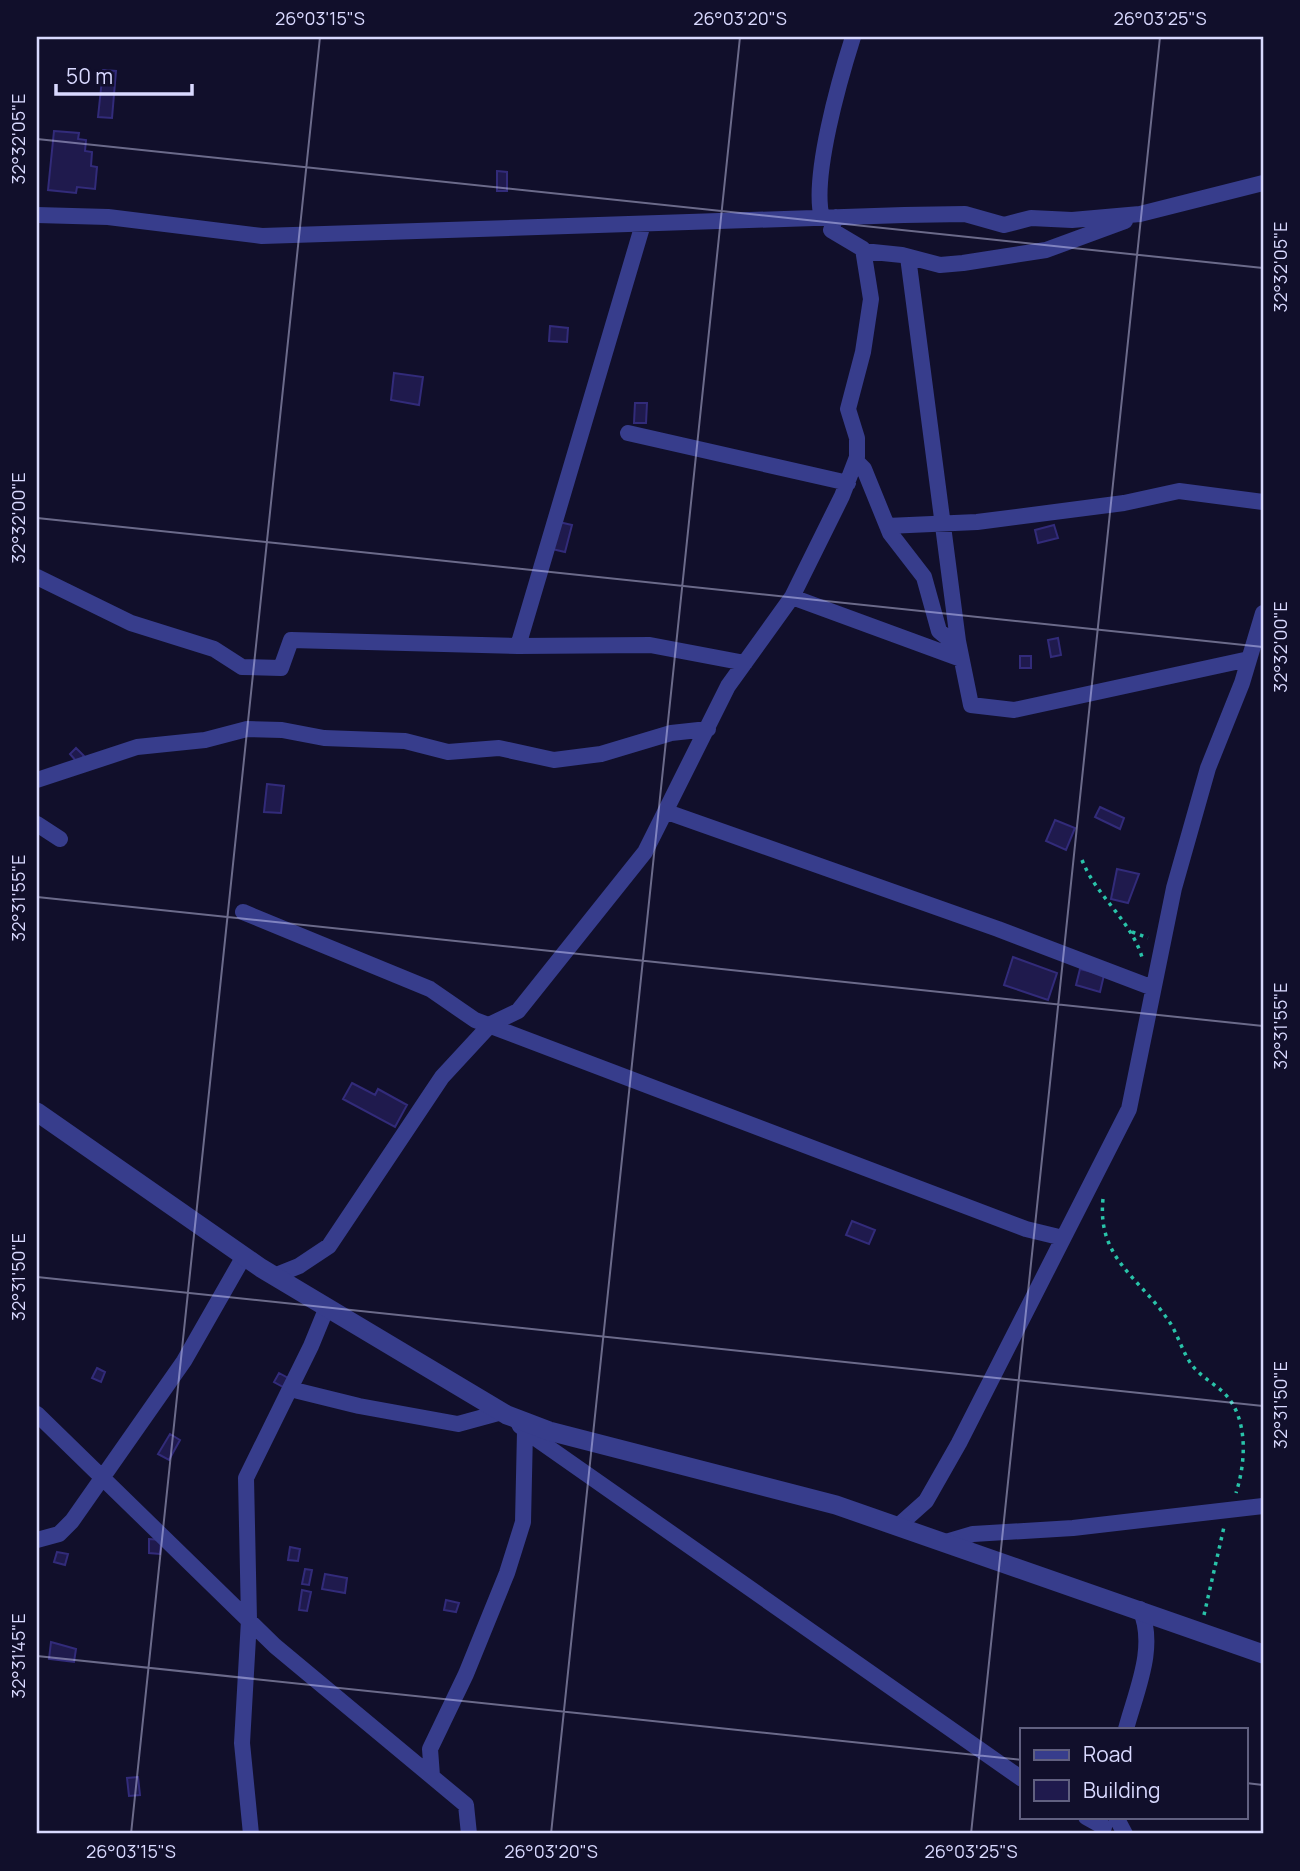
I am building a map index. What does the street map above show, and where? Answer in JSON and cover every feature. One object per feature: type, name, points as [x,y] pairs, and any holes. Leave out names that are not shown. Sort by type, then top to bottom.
[{"type":"street","points":[[853,37],[834,106],[817,201],[829,217],[831,230],[863,251],[908,257],[940,265],[993,259],[1006,254],[1023,255],[1072,242],[1140,214],[1263,183]]},
{"type":"street","points":[[37,215],[108,217],[262,236],[829,217],[965,215],[1004,225],[1031,218],[1072,220],[1140,214]]},
{"type":"street","points":[[518,646],[643,224]]},
{"type":"street","points":[[274,1276],[299,1266],[329,1246],[442,1077],[491,1024],[518,1011],[645,852],[728,686],[792,597],[848,483],[856,461],[857,438],[848,409],[863,352],[871,299],[863,251]]},
{"type":"street","points":[[908,257],[958,641],[971,705],[1014,710],[1249,659]]},
{"type":"street","points":[[628,433],[848,483]]},
{"type":"street","points":[[856,461],[864,469],[887,526],[924,578],[939,631],[950,640],[958,641]]},
{"type":"street","points":[[887,526],[943,525],[1124,503],[1180,491],[1263,502]]},
{"type":"street","points":[[37,577],[131,623],[214,649],[242,667],[281,668],[291,640],[518,646],[650,645],[745,663]]},
{"type":"street","points":[[792,597],[961,659]]},
{"type":"street","points":[[898,1526],[926,1501],[1129,1109],[1150,987],[1164,929],[1202,789],[1263,613]]},
{"type":"street","points":[[37,779],[137,747],[205,740],[247,729],[282,730],[324,738],[405,741],[448,752],[499,748],[554,760],[601,754],[671,733],[708,729]]},
{"type":"street","points":[[667,812],[1150,987]]},
{"type":"street","points":[[37,824],[60,839]]},
{"type":"street","points":[[243,912],[430,989],[475,1020],[1026,1229],[1063,1238]]},
{"type":"street","points":[[37,1112],[274,1276],[515,1420],[1020,1778]]},
{"type":"street","points":[[37,1540],[59,1534],[72,1521],[184,1361],[244,1256]]},
{"type":"street","points":[[251,1834],[242,1743],[250,1620],[246,1478],[327,1307]]},
{"type":"street","points":[[290,1389],[359,1406],[458,1424],[515,1420],[836,1504],[1263,1654]]},
{"type":"street","points":[[37,1414],[275,1646],[466,1805],[469,1834]]},
{"type":"street","points":[[432,1776],[430,1749],[507,1573],[523,1522],[515,1420]]},
{"type":"street","points":[[946,1542],[973,1534],[1073,1528],[1263,1506]]},
{"type":"street","points":[[1126,1728],[1143,1668],[1148,1628],[1140,1609]]},
{"type":"street","points":[[1089,1818],[1125,1834]]},
{"type":"path","points":[[1082,860],[1096,887],[1130,928],[1142,954],[1150,987]]},
{"type":"path","points":[[1104,1192],[1104,1224],[1113,1255],[1168,1320],[1193,1366],[1225,1394],[1238,1415],[1242,1455],[1201,1631]]},
{"type":"building","points":[[103,70],[116,71],[112,118],[98,117]]},
{"type":"building","points":[[54,131],[79,133],[78,139],[86,140],[85,151],[92,152],[91,166],[97,167],[95,189],[77,187],[76,193],[48,190]]},
{"type":"building","points":[[497,171],[507,172],[507,191],[497,191]]},
{"type":"building","points":[[550,326],[568,328],[567,342],[549,341]]},
{"type":"building","points":[[394,373],[423,377],[419,405],[391,400]]},
{"type":"building","points":[[635,403],[647,403],[646,423],[634,423]]},
{"type":"building","points":[[559,522],[572,525],[565,552],[552,549]]},
{"type":"building","points":[[1054,525],[1058,538],[1038,543],[1035,530]]},
{"type":"building","points":[[1058,638],[1061,655],[1051,657],[1048,640]]},
{"type":"building","points":[[1020,656],[1031,656],[1031,668],[1020,668]]},
{"type":"building","points":[[76,748],[84,756],[77,762],[70,754]]},
{"type":"building","points":[[267,784],[284,786],[281,813],[264,812]]},
{"type":"building","points":[[1100,807],[1124,818],[1120,829],[1095,817]]},
{"type":"building","points":[[1055,820],[1075,828],[1066,850],[1046,841]]},
{"type":"building","points":[[1117,869],[1139,874],[1128,903],[1111,899]]},
{"type":"building","points":[[1013,957],[1057,973],[1048,1000],[1004,985]]},
{"type":"building","points":[[1080,969],[1104,975],[1100,992],[1076,985]]},
{"type":"building","points":[[352,1083],[375,1095],[378,1089],[407,1105],[395,1127],[343,1099]]},
{"type":"building","points":[[852,1221],[875,1230],[869,1244],[846,1235]]},
{"type":"building","points":[[97,1368],[105,1372],[101,1382],[92,1378]]},
{"type":"building","points":[[279,1373],[288,1378],[283,1387],[274,1382]]},
{"type":"building","points":[[170,1434],[180,1440],[169,1460],[158,1454]]},
{"type":"building","points":[[149,1539],[161,1540],[160,1554],[149,1553]]},
{"type":"building","points":[[290,1547],[300,1549],[298,1561],[288,1560]]},
{"type":"building","points":[[57,1552],[68,1554],[65,1565],[54,1562]]},
{"type":"building","points":[[305,1569],[312,1570],[309,1585],[302,1584]]},
{"type":"building","points":[[325,1574],[347,1578],[345,1593],[322,1589]]},
{"type":"building","points":[[302,1590],[311,1592],[307,1611],[299,1610]]},
{"type":"building","points":[[446,1600],[459,1603],[456,1612],[444,1610]]},
{"type":"building","points":[[51,1642],[76,1649],[74,1662],[49,1659]]},
{"type":"building","points":[[138,1777],[140,1795],[129,1796],[127,1778]]}]
